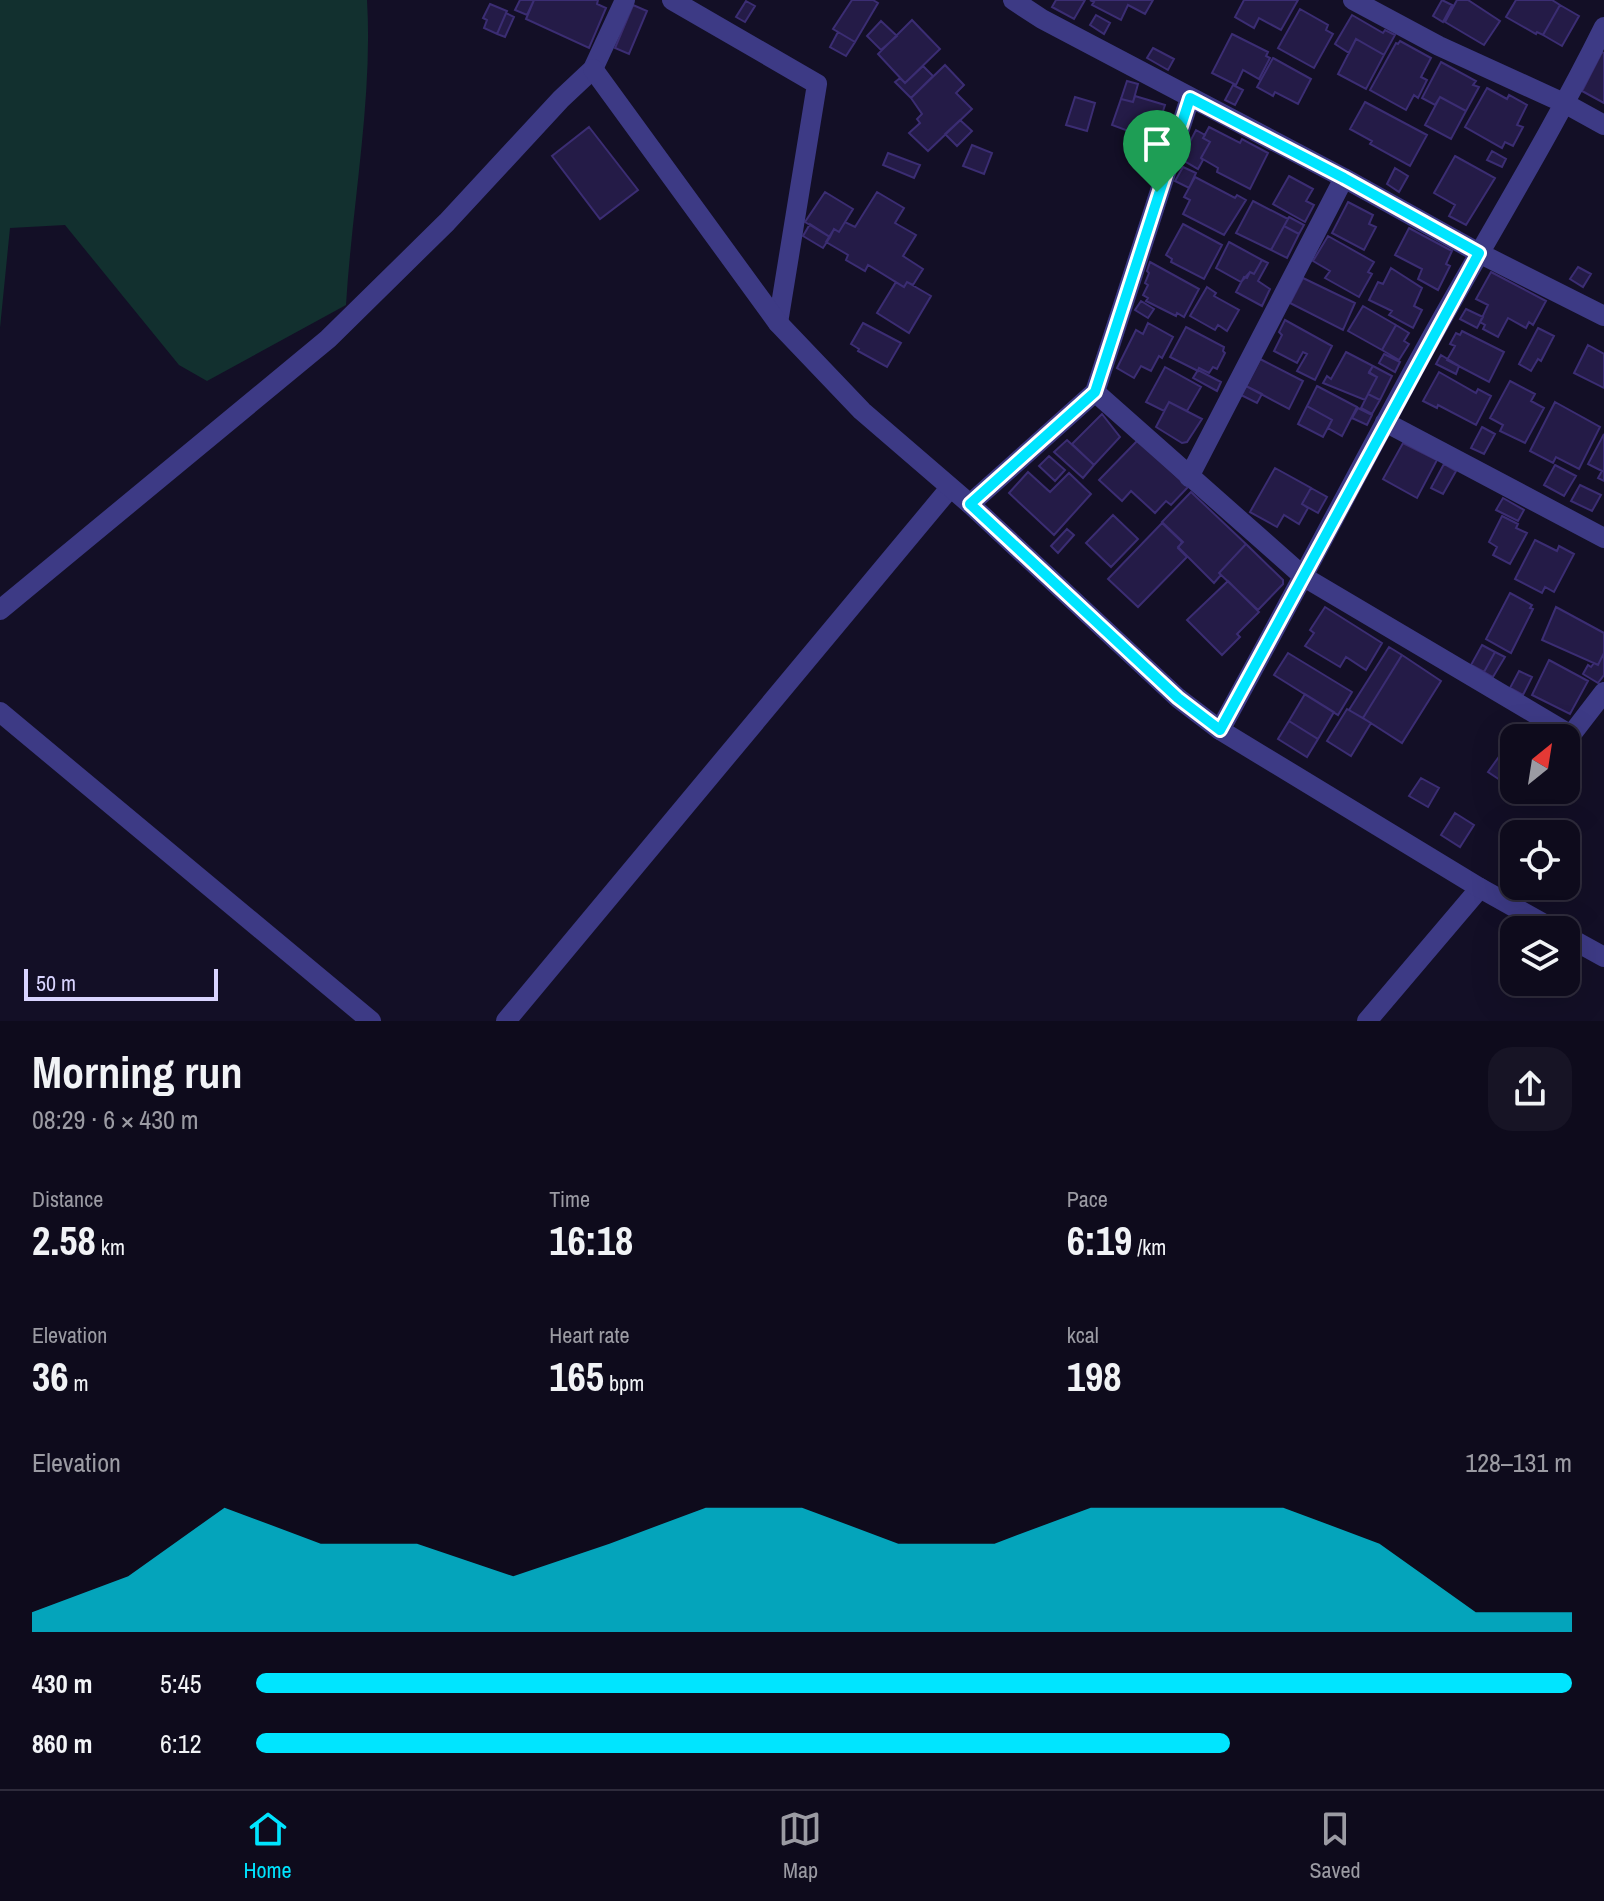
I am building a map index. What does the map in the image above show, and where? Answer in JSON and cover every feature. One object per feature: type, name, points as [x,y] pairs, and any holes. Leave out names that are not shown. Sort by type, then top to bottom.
[{"type":"street","points":[[0,610],[328,339],[447,222],[561,99],[593,69],[625,0]]},
{"type":"street","points":[[672,0],[817,84],[778,323]]},
{"type":"street","points":[[1013,0],[1042,19],[1479,253],[1604,316]]},
{"type":"street","points":[[1353,0],[1439,46],[1566,104],[1604,125]]},
{"type":"street","points":[[1220,730],[1385,422],[1566,104],[1604,27]]},
{"type":"street","points":[[593,69],[778,323],[862,411],[970,504],[1178,698],[1220,730],[1530,916]]},
{"type":"street","points":[[970,504],[1095,392],[1190,98]]},
{"type":"street","points":[[1189,477],[1344,178]]},
{"type":"street","points":[[1095,392],[1304,577],[1571,735],[1604,692]]},
{"type":"street","points":[[1385,422],[1604,538]]},
{"type":"street","points":[[506,1021],[950,488]]},
{"type":"street","points":[[0,712],[371,1021]]},
{"type":"street","points":[[1367,1021],[1480,888]]},
{"type":"street","points":[[1580,944],[1604,957]]},
{"type":"green space","points":[[0,0],[367,0],[365,114],[346,305],[207,381],[179,365],[65,225],[10,228],[0,328]]},
{"type":"building","points":[[520,0],[534,0],[527,15],[515,10]]},
{"type":"building","points":[[534,0],[598,0],[597,4],[606,8],[589,48],[526,19]]},
{"type":"building","points":[[852,0],[873,0],[878,3],[855,42],[833,29]]},
{"type":"building","points":[[1056,0],[1085,0],[1074,19],[1052,7]]},
{"type":"building","points":[[1090,0],[1153,0],[1145,14],[1128,5],[1121,20],[1092,5],[1094,2]]},
{"type":"building","points":[[1244,0],[1298,0],[1281,30],[1259,18],[1254,28],[1235,17]]},
{"type":"building","points":[[1442,0],[1452,5],[1443,22],[1433,16]]},
{"type":"building","points":[[1457,0],[1468,0],[1500,21],[1484,45],[1445,22]]},
{"type":"building","points":[[1516,0],[1552,0],[1560,5],[1543,35],[1506,17]]},
{"type":"building","points":[[746,1],[755,6],[745,22],[736,17]]},
{"type":"building","points":[[490,4],[507,11],[497,34],[484,28],[487,20],[483,18]]},
{"type":"building","points":[[633,5],[647,11],[629,54],[615,48]]},
{"type":"building","points":[[1560,5],[1579,16],[1562,46],[1543,35]]},
{"type":"building","points":[[1300,9],[1328,25],[1326,30],[1333,34],[1314,68],[1278,48]]},
{"type":"building","points":[[506,13],[514,17],[505,37],[497,34]]},
{"type":"building","points":[[1096,15],[1110,23],[1104,34],[1090,25]]},
{"type":"building","points":[[1352,15],[1383,33],[1385,30],[1395,35],[1384,55],[1356,39],[1349,53],[1335,44]]},
{"type":"building","points":[[912,20],[940,49],[905,83],[878,54]]},
{"type":"building","points":[[881,21],[897,36],[881,50],[867,36]]},
{"type":"building","points":[[838,32],[855,42],[846,56],[830,47]]},
{"type":"building","points":[[1232,34],[1268,52],[1266,56],[1270,58],[1259,79],[1243,70],[1236,85],[1212,73]]},
{"type":"building","points":[[1356,39],[1384,55],[1366,89],[1338,74]]},
{"type":"building","points":[[1400,41],[1431,58],[1421,77],[1427,80],[1418,98],[1414,95],[1406,110],[1370,90]]},
{"type":"building","points":[[1153,48],[1174,59],[1168,70],[1147,58]]},
{"type":"building","points":[[1604,53],[1604,103],[1582,91]]},
{"type":"building","points":[[1273,58],[1311,79],[1298,104],[1257,87]]},
{"type":"building","points":[[1441,62],[1476,81],[1473,85],[1479,87],[1466,111],[1440,97],[1435,105],[1422,98]]},
{"type":"building","points":[[945,65],[964,85],[956,93],[972,109],[928,151],[909,133],[920,123],[917,119],[922,114],[911,98]]},
{"type":"building","points":[[923,66],[933,76],[911,98],[895,82],[900,78],[905,83]]},
{"type":"building","points":[[1127,81],[1138,84],[1133,102],[1121,99]]},
{"type":"building","points":[[1233,85],[1243,90],[1235,105],[1225,100]]},
{"type":"building","points":[[1487,88],[1527,105],[1517,125],[1523,127],[1513,146],[1505,142],[1502,148],[1465,127]]},
{"type":"building","points":[[1135,96],[1165,105],[1155,136],[1152,134],[1150,139],[1112,125],[1121,99],[1133,102]]},
{"type":"building","points":[[1075,97],[1095,103],[1087,131],[1066,125]]},
{"type":"building","points":[[1440,97],[1466,111],[1451,139],[1425,125]]},
{"type":"building","points":[[1365,102],[1427,135],[1410,166],[1350,129]]},
{"type":"building","points":[[960,120],[972,131],[957,146],[945,134]]},
{"type":"building","points":[[589,127],[638,190],[600,219],[552,156]]},
{"type":"building","points":[[1209,127],[1268,153],[1250,189],[1217,172],[1218,168],[1201,158],[1210,142],[1203,138]]},
{"type":"building","points":[[1196,130],[1210,142],[1198,169],[1181,159]]},
{"type":"building","points":[[972,145],[992,153],[984,174],[963,166]]},
{"type":"building","points":[[1492,151],[1506,159],[1502,167],[1487,160]]},
{"type":"building","points":[[888,153],[920,165],[914,178],[883,165]]},
{"type":"building","points":[[1455,156],[1495,178],[1466,225],[1449,216],[1455,205],[1434,193]]},
{"type":"building","points":[[1183,167],[1196,173],[1189,188],[1175,181]]},
{"type":"building","points":[[1395,168],[1408,176],[1399,192],[1387,184]]},
{"type":"building","points":[[1289,176],[1313,189],[1306,201],[1314,205],[1305,222],[1273,204]]},
{"type":"building","points":[[1195,177],[1235,198],[1237,195],[1246,200],[1224,235],[1183,214],[1190,200],[1184,197]]},
{"type":"building","points":[[825,192],[853,209],[839,232],[834,229],[830,237],[805,222]]},
{"type":"building","points":[[877,192],[904,208],[895,223],[916,235],[903,256],[923,269],[913,285],[907,282],[904,287],[868,265],[865,271],[846,260],[848,255],[826,242],[834,229],[839,232],[845,222],[855,227]]},
{"type":"building","points":[[1253,201],[1288,219],[1271,250],[1236,233]]},
{"type":"building","points":[[1348,202],[1373,215],[1369,224],[1376,227],[1364,250],[1332,233]]},
{"type":"building","points":[[1289,217],[1304,225],[1299,234],[1284,226]]},
{"type":"building","points":[[810,224],[830,237],[823,248],[803,236]]},
{"type":"building","points":[[1183,224],[1222,245],[1204,279],[1171,262],[1172,259],[1166,255]]},
{"type":"building","points":[[1284,226],[1299,234],[1287,258],[1271,250]]},
{"type":"building","points":[[1409,228],[1452,251],[1446,264],[1450,266],[1438,290],[1418,279],[1422,269],[1395,255]]},
{"type":"building","points":[[1328,236],[1374,262],[1368,272],[1372,274],[1359,297],[1325,278],[1330,271],[1313,261]]},
{"type":"building","points":[[1229,242],[1262,260],[1254,274],[1250,272],[1241,282],[1216,268]]},
{"type":"building","points":[[1262,260],[1268,263],[1258,281],[1270,289],[1262,306],[1236,292],[1244,277],[1247,278],[1250,272],[1254,274]]},
{"type":"building","points":[[1150,262],[1199,289],[1184,317],[1146,301],[1148,298],[1143,295],[1148,285],[1145,283]]},
{"type":"building","points":[[1578,267],[1591,274],[1583,287],[1570,279]]},
{"type":"building","points":[[1391,268],[1422,288],[1414,306],[1422,310],[1413,328],[1389,315],[1392,311],[1369,300],[1378,282],[1383,284]]},
{"type":"building","points":[[1491,272],[1546,301],[1533,325],[1529,322],[1526,328],[1508,318],[1498,337],[1483,329],[1485,325],[1480,322],[1488,305],[1476,299]]},
{"type":"building","points":[[1303,278],[1355,303],[1343,330],[1290,303]]},
{"type":"building","points":[[896,282],[904,287],[907,282],[931,296],[909,333],[877,313]]},
{"type":"building","points":[[1207,287],[1216,293],[1214,296],[1239,310],[1227,331],[1218,325],[1215,330],[1190,316]]},
{"type":"building","points":[[1141,301],[1154,309],[1148,318],[1135,310]]},
{"type":"building","points":[[1363,306],[1396,325],[1382,350],[1348,331]]},
{"type":"building","points":[[1466,309],[1483,317],[1477,328],[1460,319]]},
{"type":"building","points":[[1285,320],[1332,346],[1315,380],[1297,371],[1307,354],[1303,352],[1297,363],[1274,351]]},
{"type":"building","points":[[863,323],[901,343],[887,367],[851,344]]},
{"type":"building","points":[[1148,323],[1173,337],[1151,371],[1141,366],[1134,378],[1117,368],[1136,330],[1143,334]]},
{"type":"building","points":[[1396,325],[1409,333],[1404,341],[1409,344],[1399,360],[1382,350]]},
{"type":"building","points":[[1186,327],[1224,347],[1225,353],[1217,369],[1213,367],[1209,373],[1199,368],[1198,371],[1170,357]]},
{"type":"building","points":[[1538,328],[1554,336],[1541,361],[1538,359],[1531,371],[1519,364]]},
{"type":"building","points":[[1462,331],[1504,352],[1489,382],[1447,360],[1455,346],[1450,344],[1456,333],[1460,335]]},
{"type":"building","points":[[1588,345],[1604,354],[1604,388],[1574,373]]},
{"type":"building","points":[[1346,352],[1373,366],[1369,373],[1377,377],[1365,400],[1323,383],[1327,376],[1331,379]]},
{"type":"building","points":[[1384,354],[1400,362],[1395,372],[1379,363]]},
{"type":"building","points":[[1441,355],[1459,366],[1456,374],[1436,364]]},
{"type":"building","points":[[1260,359],[1303,381],[1289,409],[1246,386]]},
{"type":"building","points":[[1373,366],[1392,376],[1380,400],[1368,394],[1377,377],[1369,372]]},
{"type":"building","points":[[1165,367],[1201,387],[1187,411],[1169,402],[1164,411],[1146,402]]},
{"type":"building","points":[[1198,370],[1221,382],[1217,391],[1193,378]]},
{"type":"building","points":[[1439,372],[1476,393],[1478,389],[1491,396],[1476,425],[1438,405],[1437,408],[1423,401]]},
{"type":"building","points":[[1510,381],[1535,394],[1531,401],[1544,408],[1525,443],[1500,431],[1503,425],[1490,418]]},
{"type":"building","points":[[1246,386],[1262,394],[1257,403],[1241,395]]},
{"type":"building","points":[[1317,386],[1357,407],[1342,436],[1328,428],[1332,420],[1307,406]]},
{"type":"building","points":[[1368,394],[1380,400],[1372,414],[1361,408]]},
{"type":"building","points":[[1169,402],[1202,419],[1187,442],[1182,443],[1156,427]]},
{"type":"building","points":[[1555,402],[1600,427],[1579,469],[1556,457],[1553,463],[1530,451]]},
{"type":"building","points":[[1307,406],[1332,420],[1323,437],[1298,424]]},
{"type":"building","points":[[1358,408],[1372,415],[1367,425],[1352,418]]},
{"type":"building","points":[[1102,414],[1120,437],[1094,465],[1072,444]]},
{"type":"building","points":[[1482,427],[1495,434],[1484,454],[1471,448]]},
{"type":"building","points":[[1604,434],[1604,481],[1598,478],[1602,471],[1588,464]]},
{"type":"building","points":[[1067,440],[1094,465],[1083,478],[1054,452]]},
{"type":"building","points":[[1138,440],[1188,487],[1171,505],[1166,501],[1155,513],[1131,491],[1122,501],[1099,480]]},
{"type":"building","points":[[1403,443],[1437,460],[1417,498],[1383,479]]},
{"type":"building","points":[[1049,456],[1065,470],[1055,481],[1039,466]]},
{"type":"building","points":[[1444,464],[1456,471],[1443,494],[1431,488]]},
{"type":"building","points":[[1555,465],[1576,476],[1564,496],[1544,485]]},
{"type":"building","points":[[1275,468],[1311,488],[1302,504],[1308,508],[1299,524],[1284,515],[1277,527],[1250,512]]},
{"type":"building","points":[[1028,472],[1050,492],[1069,473],[1091,494],[1054,535],[1009,493]]},
{"type":"building","points":[[1580,485],[1601,495],[1592,511],[1571,501]]},
{"type":"building","points":[[1311,488],[1327,497],[1318,513],[1302,504]]},
{"type":"building","points":[[1191,492],[1246,544],[1219,573],[1221,575],[1214,583],[1178,547],[1183,542],[1162,522]]},
{"type":"building","points":[[1503,498],[1524,510],[1518,521],[1496,510]]},
{"type":"building","points":[[1113,515],[1138,539],[1111,567],[1086,543]]},
{"type":"building","points":[[1502,516],[1527,533],[1510,564],[1493,555],[1497,547],[1489,542]]},
{"type":"building","points":[[1162,523],[1182,542],[1178,548],[1187,557],[1138,607],[1108,579]]},
{"type":"building","points":[[1067,529],[1074,535],[1058,553],[1051,546]]},
{"type":"building","points":[[1535,540],[1557,551],[1559,546],[1574,554],[1554,592],[1545,587],[1542,593],[1515,579]]},
{"type":"building","points":[[1246,544],[1283,580],[1283,584],[1258,610],[1219,573]]},
{"type":"building","points":[[1228,581],[1259,612],[1222,655],[1187,620]]},
{"type":"building","points":[[1510,593],[1532,605],[1530,608],[1533,609],[1511,653],[1486,639]]},
{"type":"building","points":[[1325,607],[1382,643],[1366,670],[1346,657],[1340,667],[1305,646],[1314,633],[1310,630]]},
{"type":"building","points":[[1556,607],[1604,633],[1604,653],[1598,665],[1542,640]]},
{"type":"building","points":[[1482,645],[1495,652],[1484,672],[1471,665]]},
{"type":"building","points":[[1389,647],[1402,655],[1363,718],[1349,710]]},
{"type":"building","points":[[1495,652],[1505,657],[1493,677],[1484,672]]},
{"type":"building","points":[[1288,653],[1352,692],[1338,715],[1274,675]]},
{"type":"building","points":[[1604,653],[1604,675],[1598,683],[1583,674],[1588,665],[1598,665]]},
{"type":"building","points":[[1402,655],[1441,681],[1402,743],[1363,718]]},
{"type":"building","points":[[1549,660],[1588,681],[1570,714],[1532,695]]},
{"type":"building","points":[[1519,671],[1532,677],[1523,695],[1510,688]]},
{"type":"building","points":[[1305,694],[1334,712],[1318,739],[1289,721]]},
{"type":"building","points":[[1347,709],[1371,723],[1351,756],[1327,741]]},
{"type":"building","points":[[1289,721],[1318,739],[1307,757],[1278,739]]},
{"type":"building","points":[[1500,755],[1500,780],[1488,772]]},
{"type":"building","points":[[1421,778],[1439,788],[1428,807],[1409,796]]},
{"type":"building","points":[[1455,813],[1474,825],[1460,847],[1441,835]]},
{"type":"route","points":[[1190,98],[1479,253],[1220,730],[1178,698],[970,504],[1095,392],[1157,192],[1190,98]]}]
